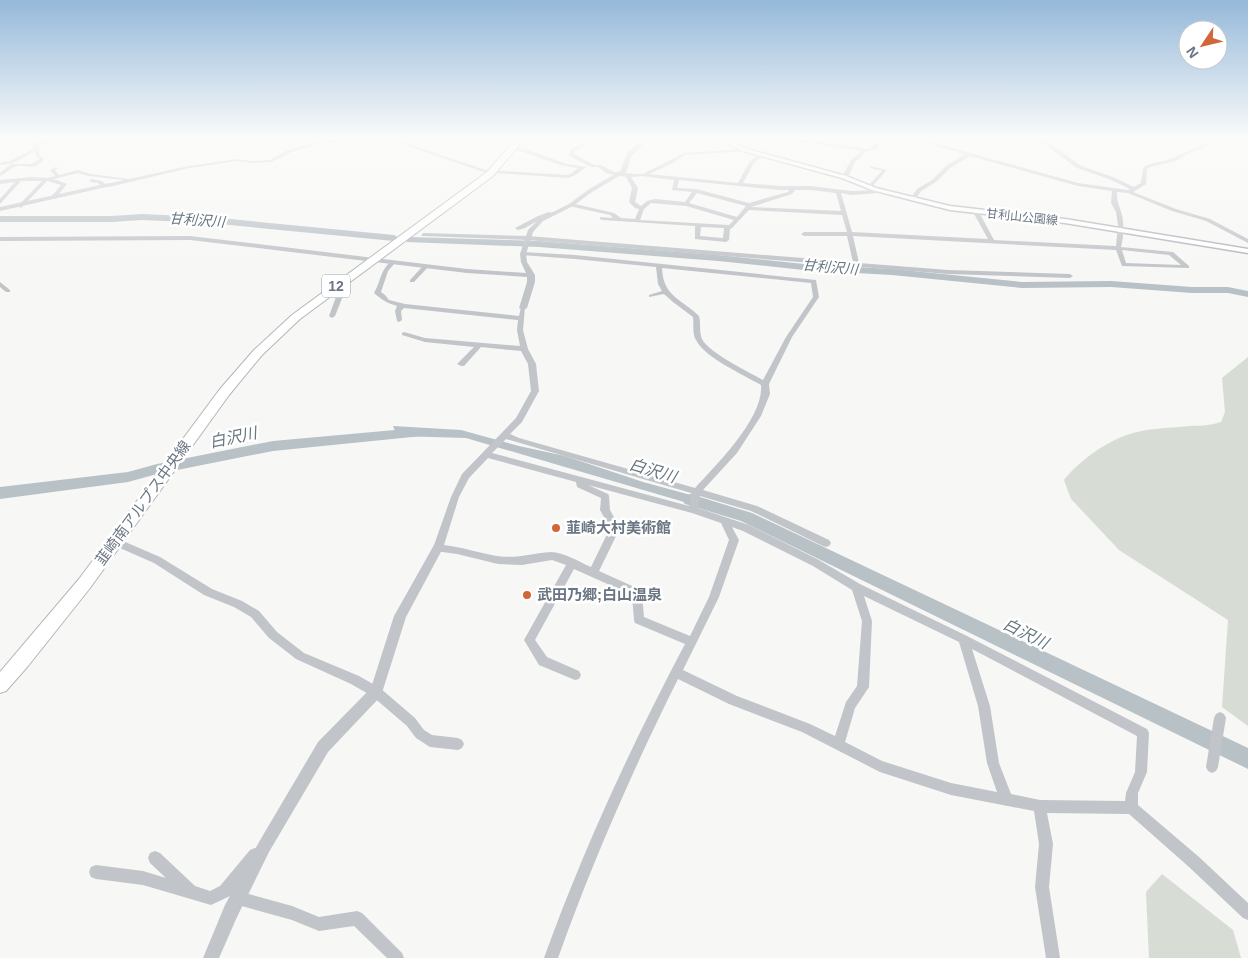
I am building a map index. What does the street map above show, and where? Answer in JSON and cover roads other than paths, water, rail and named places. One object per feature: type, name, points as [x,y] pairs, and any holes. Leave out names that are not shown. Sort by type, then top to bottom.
[{"type":"main road","name":"韮崎南アルプス中央線","points":[[0,686],[45,634],[116,542],[228,386],[275,333],[479,182]]},
{"type":"main road","name":"甘利山公園線","points":[[855,182],[869,188],[913,200],[976,212],[1051,220],[1248,251]]},
{"type":"street","points":[[0,202],[18,182]]},
{"type":"street","points":[[21,206],[43,182]]},
{"type":"street","points":[[53,198],[64,184],[58,182]]},
{"type":"street","points":[[98,182],[107,185]]},
{"type":"street","points":[[0,209],[21,206],[121,182]]},
{"type":"street","points":[[211,958],[264,847],[323,747],[376,692],[400,616],[438,548],[455,497],[465,476],[519,420],[534,391],[532,364],[524,349],[519,324],[530,291],[531,276],[524,262],[523,254],[530,231],[534,226],[572,205],[590,191],[606,182]]},
{"type":"street","points":[[631,182],[635,188],[632,202],[634,205],[642,208]]},
{"type":"street","points":[[676,182],[674,189],[696,191],[749,206],[844,213]]},
{"type":"street","points":[[716,182],[838,191],[879,191]]},
{"type":"street","points":[[869,188],[875,182]]},
{"type":"street","points":[[913,200],[919,190],[933,182]]},
{"type":"street","points":[[1068,182],[1083,186],[1129,192],[1174,210],[1208,220],[1248,241]]},
{"type":"street","points":[[1119,182],[1134,189]]},
{"type":"street","points":[[1129,192],[1143,184],[1143,182]]},
{"type":"street","points":[[602,218],[730,227],[749,206],[790,193],[793,188]]},
{"type":"street","points":[[804,234],[850,234],[1118,248],[1171,254],[1188,267],[1124,265],[1118,248],[1120,242],[1119,208],[1114,203],[1116,190]]},
{"type":"street","points":[[686,204],[696,191]]},
{"type":"street","points":[[838,191],[856,263]]},
{"type":"street","points":[[637,221],[642,208],[649,202],[655,201],[686,204],[738,219]]},
{"type":"street","points":[[572,205],[612,214],[620,220]]},
{"type":"street","points":[[976,212],[992,242]]},
{"type":"street","points":[[518,228],[527,226],[548,213],[554,214]]},
{"type":"street","points":[[698,225],[697,238],[726,240],[727,227]]},
{"type":"street","points":[[424,235],[528,238],[856,263],[948,272],[1070,276]]},
{"type":"street","points":[[0,240],[190,238],[493,274],[531,276]]},
{"type":"street","points":[[523,254],[814,281],[816,298],[789,337],[765,384],[766,394],[757,416],[734,450],[696,492],[693,510]]},
{"type":"street","points":[[393,262],[383,272],[380,288],[377,293],[384,296],[386,301],[404,306],[521,318]]},
{"type":"street","points":[[412,281],[426,266]]},
{"type":"street","points":[[659,266],[658,280],[665,292],[680,306],[696,316],[698,338],[709,351],[765,384]]},
{"type":"street","points":[[0,284],[8,291]]},
{"type":"street","points":[[650,296],[665,292]]},
{"type":"street","points":[[328,293],[340,296],[332,316]]},
{"type":"street","points":[[399,320],[398,311],[400,307],[404,306]]},
{"type":"street","points":[[404,334],[424,340],[524,349]]},
{"type":"street","points":[[461,364],[478,346]]},
{"type":"street","points":[[503,436],[754,508],[826,543]]},
{"type":"street","points":[[486,453],[724,520],[780,544],[856,587],[963,639],[1143,733],[1141,772],[1132,793],[1132,808]]},
{"type":"street","points":[[580,479],[580,485],[605,496],[605,510],[615,528],[593,573]]},
{"type":"street","points":[[551,958],[579,880],[675,672],[713,598],[734,540],[724,520]]},
{"type":"street","points":[[116,542],[157,560],[208,592],[238,604],[255,614],[273,635],[300,656],[355,680],[376,692],[412,722],[420,734],[430,741],[458,744]]},
{"type":"street","points":[[438,548],[457,550],[498,560],[522,561],[552,556],[572,563],[637,593],[639,620],[691,641]]},
{"type":"street","points":[[572,563],[529,640],[543,661],[575,675]]},
{"type":"street","points":[[838,745],[850,706],[863,687],[868,622],[856,587]]},
{"type":"street","points":[[963,639],[984,706],[993,763],[1007,800]]},
{"type":"street","points":[[675,672],[733,700],[806,728],[880,766],[951,789],[1040,806],[1132,808],[1194,862],[1248,913]]},
{"type":"street","points":[[1212,767],[1220,718]]},
{"type":"street","points":[[1040,806],[1046,844],[1042,887],[1053,958]]},
{"type":"street","points":[[96,872],[143,878],[211,898],[225,890],[264,847]]},
{"type":"street","points":[[155,858],[193,894]]},
{"type":"street","points":[[238,898],[292,912],[319,924],[357,918],[397,958]]},
{"type":"waterway","name":"甘利沢川","points":[[0,219],[111,219],[142,217],[209,220],[394,238]]},
{"type":"waterway","name":"甘利沢川","points":[[411,240],[539,244],[718,258],[804,267],[892,272],[1022,285],[1111,284],[1192,290],[1228,290],[1248,294]]},
{"type":"waterway","name":"白沢川","points":[[0,493],[128,477],[157,469],[273,446],[417,433]]},
{"type":"waterway","name":"白沢川","points":[[690,500],[746,517],[1248,759]]},
{"type":"place","name":"韮崎大村美術館","points":[[556,528]]},
{"type":"place","name":"武田乃郷;白山温泉","points":[[527,595]]}]
